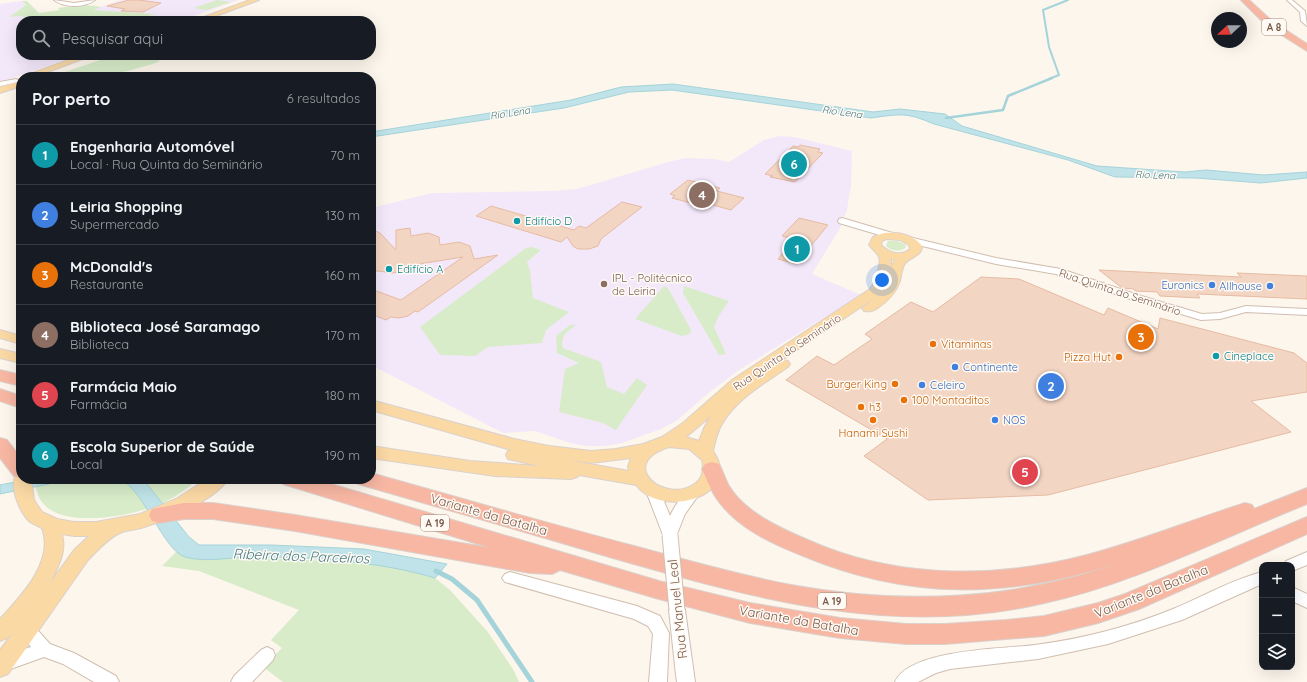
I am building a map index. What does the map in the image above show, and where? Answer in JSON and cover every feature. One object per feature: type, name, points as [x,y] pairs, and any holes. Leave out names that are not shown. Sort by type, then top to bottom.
[{"type":"highway","name":"A 8","points":[[1245,0],[1269,23],[1307,48]]},
{"type":"highway","name":"A 8","points":[[1253,0],[1277,23],[1307,43]]},
{"type":"highway","points":[[0,374],[16,379]]},
{"type":"highway","points":[[0,396],[16,401]]},
{"type":"highway","points":[[0,445],[16,464]]},
{"type":"highway","points":[[708,461],[724,494],[742,512],[771,532],[806,549],[844,564],[866,570],[912,578],[957,582],[1014,579],[1087,564],[1240,512],[1302,497]]},
{"type":"highway","name":"Variante da Batalha","points":[[376,482],[756,587],[815,599],[887,606],[984,603],[1016,599],[1065,589],[1144,563],[1302,497]]},
{"type":"highway","name":"Variante da Batalha","points":[[306,484],[659,590],[750,613],[871,632],[945,634],[1044,626],[1098,613],[1131,602],[1307,526]]},
{"type":"highway","points":[[159,515],[213,511],[295,523],[530,564],[580,567]]},
{"type":"main road","points":[[201,16],[246,0]]},
{"type":"main road","points":[[210,16],[256,0]]},
{"type":"main road","points":[[40,72],[75,60]]},
{"type":"main road","points":[[51,72],[85,60]]},
{"type":"main road","points":[[0,85],[16,82]]},
{"type":"main road","points":[[0,90],[16,82]]},
{"type":"main road","name":"Rua Quinta do Seminário","points":[[909,240],[894,236],[884,236],[877,239],[875,245],[884,253],[894,256],[911,253]]},
{"type":"main road","points":[[909,240],[916,246],[911,253]]},
{"type":"main road","name":"Rua Quinta do Seminário","points":[[668,441],[689,427],[737,383],[875,292],[883,280],[885,262],[884,253]]},
{"type":"main road","name":"Rua Quinta do Seminário","points":[[708,461],[713,425],[731,403],[783,364],[882,299],[889,290],[897,265],[911,253]]},
{"type":"main road","points":[[0,334],[16,339]]},
{"type":"main road","points":[[0,341],[16,346]]},
{"type":"main road","points":[[0,353],[16,358]]},
{"type":"main road","points":[[376,406],[514,445],[549,452],[591,457],[616,455],[647,449]]},
{"type":"main road","points":[[376,415],[513,454],[595,472],[639,478]]},
{"type":"main road","points":[[668,441],[688,443],[708,461],[710,478],[703,487],[693,493],[673,496],[653,491],[642,483],[636,471],[637,462],[640,455],[647,449],[660,442],[668,441]]},
{"type":"main road","points":[[376,453],[427,461],[511,470],[562,473],[595,472]]},
{"type":"main road","points":[[22,484],[22,494],[26,506],[34,516],[49,524],[82,530],[114,528],[159,515],[195,497],[212,484]]},
{"type":"main road","points":[[0,632],[28,599],[41,580],[53,556],[55,544],[49,524]]},
{"type":"main road","points":[[1,666],[81,555],[97,540],[114,528]]},
{"type":"street","points":[[58,1],[73,0]]},
{"type":"street","points":[[58,1],[79,4],[93,0]]},
{"type":"street","points":[[1289,0],[1302,12],[1304,21],[1307,24]]},
{"type":"street","points":[[842,222],[869,228],[894,236]]},
{"type":"street","points":[[869,228],[877,239]]},
{"type":"street","name":"Rua Quinta do Seminário","points":[[909,240],[1001,262],[1058,271],[1134,297],[1201,317],[1220,316],[1246,310],[1307,312]]},
{"type":"street","name":"Rua Quinta do Seminário","points":[[911,253],[935,247]]},
{"type":"street","name":"Rua Manuel Leal","points":[[653,491],[670,535],[685,678]]},
{"type":"street","name":"Rua Manuel Leal","points":[[670,535],[679,512],[693,493]]},
{"type":"street","points":[[1295,563],[1307,558]]},
{"type":"street","points":[[510,578],[636,613],[654,622],[660,633],[658,682]]},
{"type":"street","points":[[904,682],[918,671],[937,664],[1038,652],[1087,643],[1135,630],[1259,579]]},
{"type":"street","points":[[1295,595],[1307,601]]},
{"type":"street","points":[[26,630],[44,650],[68,658],[110,682]]},
{"type":"street","points":[[1,666],[44,650]]},
{"type":"street","points":[[240,682],[267,655]]},
{"type":"shaded area","points":[[121,0],[239,0],[193,16],[147,16],[156,14],[92,10]]},
{"type":"shaded area","points":[[22,1],[26,5],[10,16],[16,16],[16,60],[65,60],[30,72],[16,72],[16,77],[0,82],[0,4]]},
{"type":"shaded area","name":"IPL - Politécnico de Leiria","points":[[779,136],[794,137],[852,151],[851,185],[847,210],[840,228],[812,274],[861,295],[739,370],[711,391],[676,421],[661,429],[622,443],[605,446],[585,446],[570,443],[535,431],[503,433],[376,368],[376,207],[432,193],[552,191],[577,189],[685,158],[714,159],[729,162],[764,140]]},
{"type":"green space","points":[[217,0],[231,2],[207,10],[193,8]]},
{"type":"green space","points":[[22,1],[27,1],[39,13],[60,10],[58,8],[85,5],[101,7],[93,10],[157,14],[148,16],[9,17],[26,5]]},
{"type":"green space","points":[[100,60],[159,60],[156,63],[122,72],[65,72]]},
{"type":"green space","points":[[888,241],[897,241],[905,244],[906,247],[898,251],[890,249],[886,246]]},
{"type":"green space","points":[[532,247],[541,250],[527,262],[530,271],[533,298],[569,312],[546,330],[542,343],[488,347],[475,356],[440,355],[420,327],[526,248]]},
{"type":"green space","points":[[664,286],[668,288],[691,330],[690,334],[682,336],[635,319]]},
{"type":"green space","points":[[684,286],[729,301],[718,317],[714,327],[726,354],[719,355],[683,293]]},
{"type":"green space","points":[[570,325],[576,325],[563,337],[563,348],[601,362],[607,387],[624,394],[637,378],[647,385],[616,430],[603,423],[559,412],[565,369],[579,363],[557,353],[556,336]]},
{"type":"green space","points":[[37,484],[192,484],[165,502],[150,508],[110,517],[87,518],[67,516],[50,510],[39,498]]},
{"type":"green space","points":[[176,552],[184,556],[195,558],[252,557],[364,563],[395,567],[435,578],[450,590],[487,631],[513,669],[519,682],[283,682],[263,667],[282,648],[271,640],[299,610],[199,571],[162,566]]},
{"type":"water","name":"Rio Lena","points":[[673,84],[873,112],[900,109],[945,114],[962,126],[1097,166],[1185,172],[1206,170],[1264,175],[1307,172],[1307,178],[1261,183],[1196,178],[1115,177],[1068,160],[934,124],[916,117],[896,115],[871,118],[672,90],[629,92],[564,108],[376,136],[376,131],[571,100],[621,87]]},
{"type":"water","points":[[16,482],[16,484],[49,484],[0,494],[0,485]]},
{"type":"water","points":[[126,484],[147,484],[189,537],[199,545],[271,545],[364,549],[447,564],[435,578],[413,572],[368,564],[321,559],[244,557],[210,560],[193,559],[185,557],[177,552],[169,544],[138,495]]},
{"type":"building","points":[[129,0],[161,3],[143,12],[121,11],[125,9],[107,6]]},
{"type":"building","points":[[800,145],[820,149],[818,152],[823,153],[795,182],[770,177],[773,176],[765,174],[793,146],[798,147]]},
{"type":"building","points":[[688,180],[720,188],[717,191],[744,198],[731,210],[713,205],[710,208],[672,198],[675,196],[670,194]]},
{"type":"building","name":"Edifício D","points":[[622,202],[642,207],[601,239],[598,246],[589,249],[578,249],[573,246],[567,237],[561,242],[476,216],[491,206],[574,230],[579,226],[586,228]]},
{"type":"building","points":[[799,218],[828,225],[796,264],[778,259],[794,239],[782,236]]},
{"type":"building","name":"Edifício A","points":[[410,228],[411,236],[428,233],[439,237],[440,245],[459,242],[470,246],[474,259],[498,255],[418,312],[415,311],[408,316],[399,318],[391,317],[386,320],[376,316],[376,291],[401,300],[463,257],[419,264],[404,271],[393,273],[376,271],[376,231],[380,233],[396,250],[396,230]]},
{"type":"building","points":[[1099,270],[1241,277],[1237,273],[1307,276],[1307,299],[1197,294],[1200,298],[1160,296],[1157,292],[1135,291],[1134,289],[1122,288]]},
{"type":"building","points":[[981,277],[1019,279],[1104,315],[1108,308],[1158,329],[1160,318],[1294,353],[1307,363],[1307,392],[1251,401],[1291,432],[1048,495],[928,500],[864,456],[887,439],[786,380],[817,356],[834,365],[872,339],[865,334],[911,302],[933,312]]},
{"type":"waterway","points":[[1049,79],[1059,75],[1049,47],[1043,10],[1068,0]]},
{"type":"waterway","points":[[946,118],[1003,110],[1008,96],[1052,78]]},
{"type":"waterway","name":"Ribeira dos Parceiros","points":[[436,571],[452,579],[477,600],[532,682]]},
{"type":"place","name":"Escola Superior de Saúde","points":[[794,164]]},
{"type":"place","name":"Biblioteca José Saramago","points":[[702,195]]},
{"type":"place","name":"Edifício D","points":[[517,221]]},
{"type":"place","name":"Engenharia Automóvel","points":[[797,249]]},
{"type":"place","name":"Edifício A","points":[[389,269]]},
{"type":"place","name":"IPL - Politécnico de Leiria","points":[[604,284]]},
{"type":"place","name":"Euronics","points":[[1212,285]]},
{"type":"place","name":"Allhouse","points":[[1270,286]]},
{"type":"place","name":"McDonald's","points":[[1141,337]]},
{"type":"place","name":"Vitaminas","points":[[933,344]]},
{"type":"place","name":"Cineplace","points":[[1216,356]]},
{"type":"place","name":"Pizza Hut","points":[[1119,357]]},
{"type":"place","name":"Continente","points":[[955,367]]},
{"type":"place","name":"Burger King","points":[[895,384]]},
{"type":"place","name":"Celeiro","points":[[922,385]]},
{"type":"place","name":"Leiria Shopping","points":[[1051,386]]},
{"type":"place","name":"100 Montaditos","points":[[904,400]]},
{"type":"place","name":"h3","points":[[861,407]]},
{"type":"place","name":"Hanami Sushi","points":[[873,420]]},
{"type":"place","name":"NOS","points":[[995,420]]},
{"type":"place","name":"Farmácia Maio","points":[[1025,472]]}]
